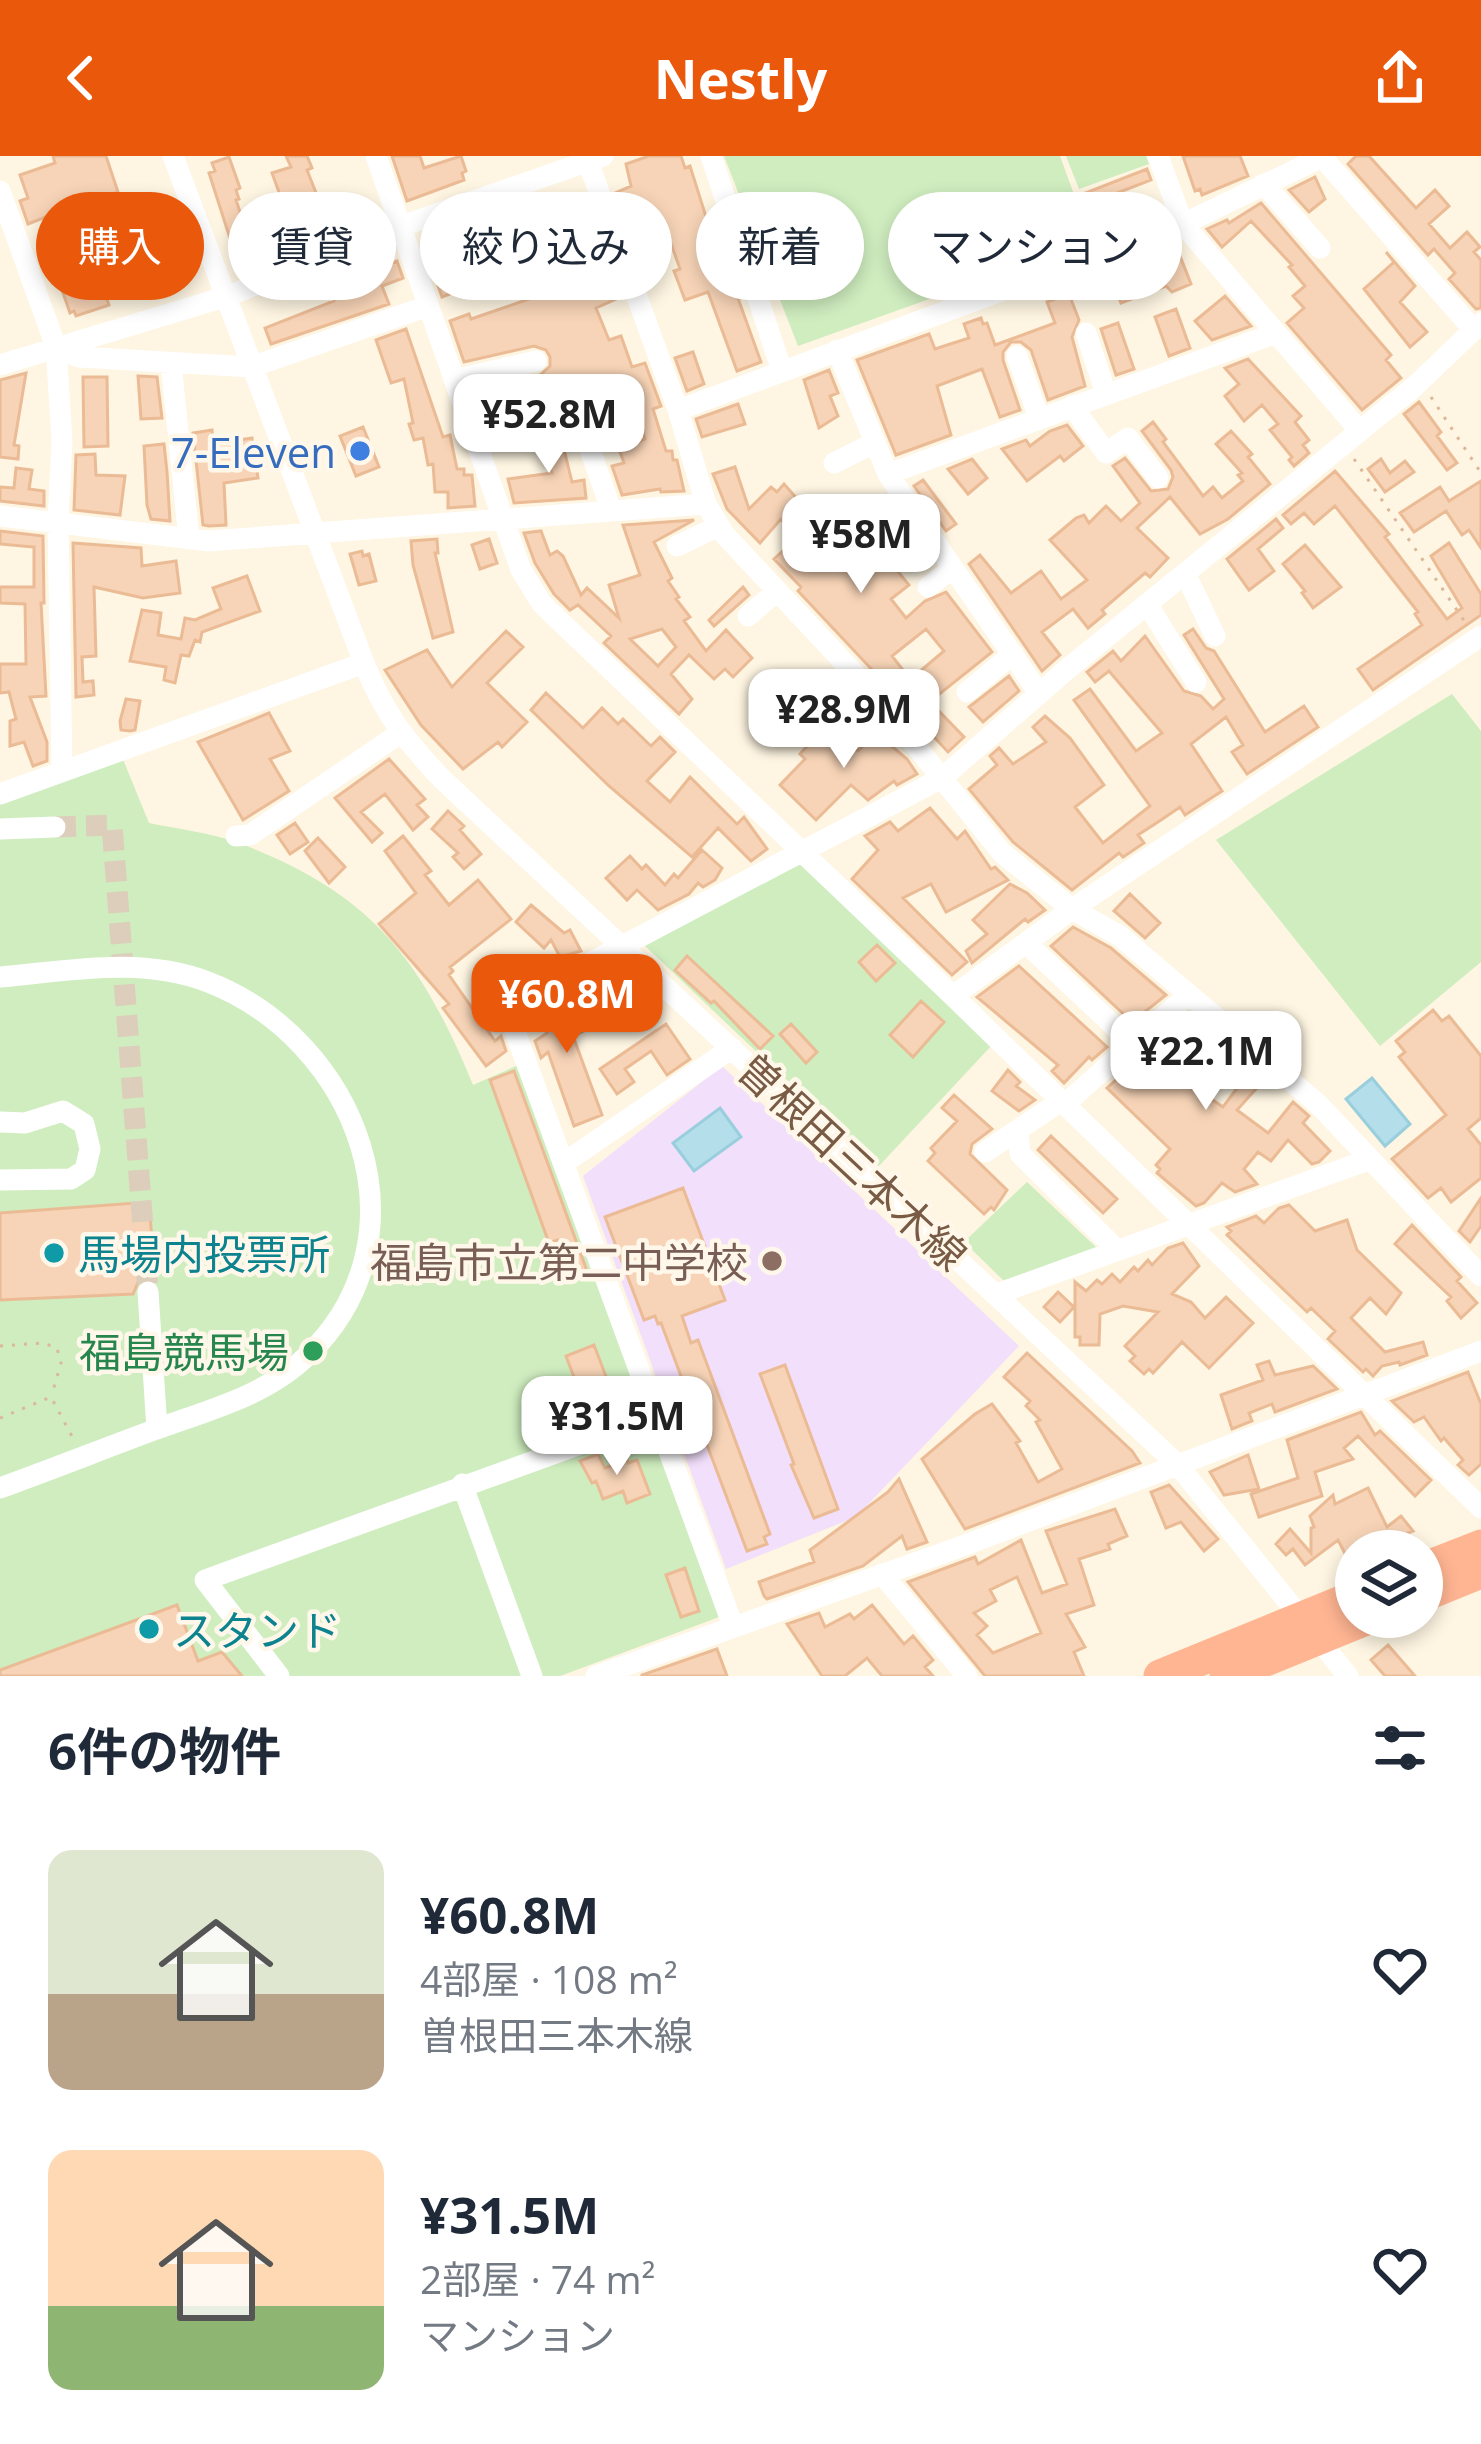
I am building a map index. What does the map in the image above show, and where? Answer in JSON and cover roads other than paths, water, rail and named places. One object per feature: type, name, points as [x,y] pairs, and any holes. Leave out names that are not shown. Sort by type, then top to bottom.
[{"type":"highway","points":[[1443,1561],[1481,1546]]},
{"type":"highway","points":[[1443,1587],[1481,1572]]},
{"type":"highway","points":[[1226,1676],[1335,1611]]},
{"type":"highway","points":[[1160,1676],[1335,1623]]},
{"type":"street","name":"曽根田三本木線","points":[[173,156],[228,296]]},
{"type":"street","points":[[376,156],[521,570],[542,604],[1481,1508]]},
{"type":"street","points":[[711,156],[782,371]]},
{"type":"street","points":[[1158,156],[1183,224],[1276,333],[1351,437]]},
{"type":"street","points":[[678,410],[1183,224],[1323,157],[1477,326],[1420,380],[942,778],[506,1007],[733,1626]]},
{"type":"street","points":[[396,228],[592,158],[706,504],[719,526],[879,700],[1002,853],[1072,909],[1120,936],[1318,1104],[1481,1276]]},
{"type":"street","points":[[1264,184],[1320,248]]},
{"type":"street","points":[[2,204],[56,347],[62,440],[58,521],[62,771]]},
{"type":"street","points":[[0,365],[228,296]]},
{"type":"street","name":"曽根田三本木線","points":[[229,300],[364,663],[399,734],[1177,1464],[1348,1676]]},
{"type":"street","points":[[56,347],[79,357],[251,367],[428,306]]},
{"type":"street","points":[[1086,333],[1106,394]]},
{"type":"street","points":[[888,474],[1276,333]]},
{"type":"street","points":[[838,350],[888,474],[1039,693]]},
{"type":"street","points":[[1017,356],[1039,418]]},
{"type":"street","points":[[454,380],[536,361]]},
{"type":"street","points":[[171,364],[189,539]]},
{"type":"street","points":[[1072,406],[1106,453],[1128,438],[1158,478]]},
{"type":"street","points":[[598,423],[583,429],[611,510]]},
{"type":"street","points":[[834,463],[874,443]]},
{"type":"street","points":[[0,517],[209,542],[706,504]]},
{"type":"street","points":[[677,546],[719,526]]},
{"type":"street","points":[[928,587],[953,568]]},
{"type":"street","points":[[1184,573],[1215,636]]},
{"type":"street","points":[[748,616],[777,591]]},
{"type":"street","points":[[1147,604],[1196,682]]},
{"type":"street","points":[[953,996],[1072,909],[1479,638]]},
{"type":"street","points":[[967,692],[1013,654]]},
{"type":"street","points":[[0,794],[364,663]]},
{"type":"street","points":[[236,836],[250,835],[399,734]]},
{"type":"street","points":[[0,829],[55,827]]},
{"type":"street","points":[[1025,943],[1133,1044]]},
{"type":"street","points":[[0,977],[79,968],[146,968],[188,975],[227,990],[263,1012],[295,1040],[337,1090],[362,1142],[372,1198],[370,1236],[353,1291],[334,1324],[296,1366],[265,1388],[0,1488]]},
{"type":"street","points":[[985,1152],[1063,1103],[1188,995]]},
{"type":"street","points":[[564,1163],[732,1048]]},
{"type":"street","points":[[0,1122],[25,1123],[63,1111],[84,1124],[91,1148],[85,1170],[71,1179],[0,1180]]},
{"type":"street","points":[[1018,1130],[1020,1154],[1118,1250]]},
{"type":"street","points":[[997,1294],[1368,1160]]},
{"type":"street","points":[[148,1292],[157,1429]]},
{"type":"street","points":[[596,1676],[1481,1351]]},
{"type":"street","points":[[279,1676],[205,1580],[658,1416]]},
{"type":"street","points":[[462,1484],[532,1676]]},
{"type":"street","points":[[882,1574],[967,1676]]},
{"type":"water","points":[[1372,1078],[1410,1124],[1385,1146],[1346,1099]]},
{"type":"water","points":[[720,1108],[741,1137],[694,1171],[673,1143]]},
{"type":"tunnel","points":[[55,827],[112,825],[148,1292]]},
{"type":"place","name":"7-Eleven","points":[[360,451]]},
{"type":"place","name":"馬場内投票所","points":[[54,1253]]},
{"type":"place","name":"福島市立第二中学校","points":[[772,1261]]},
{"type":"place","name":"福島競馬場","points":[[313,1351]]},
{"type":"place","name":"スタンド","points":[[149,1629]]}]
